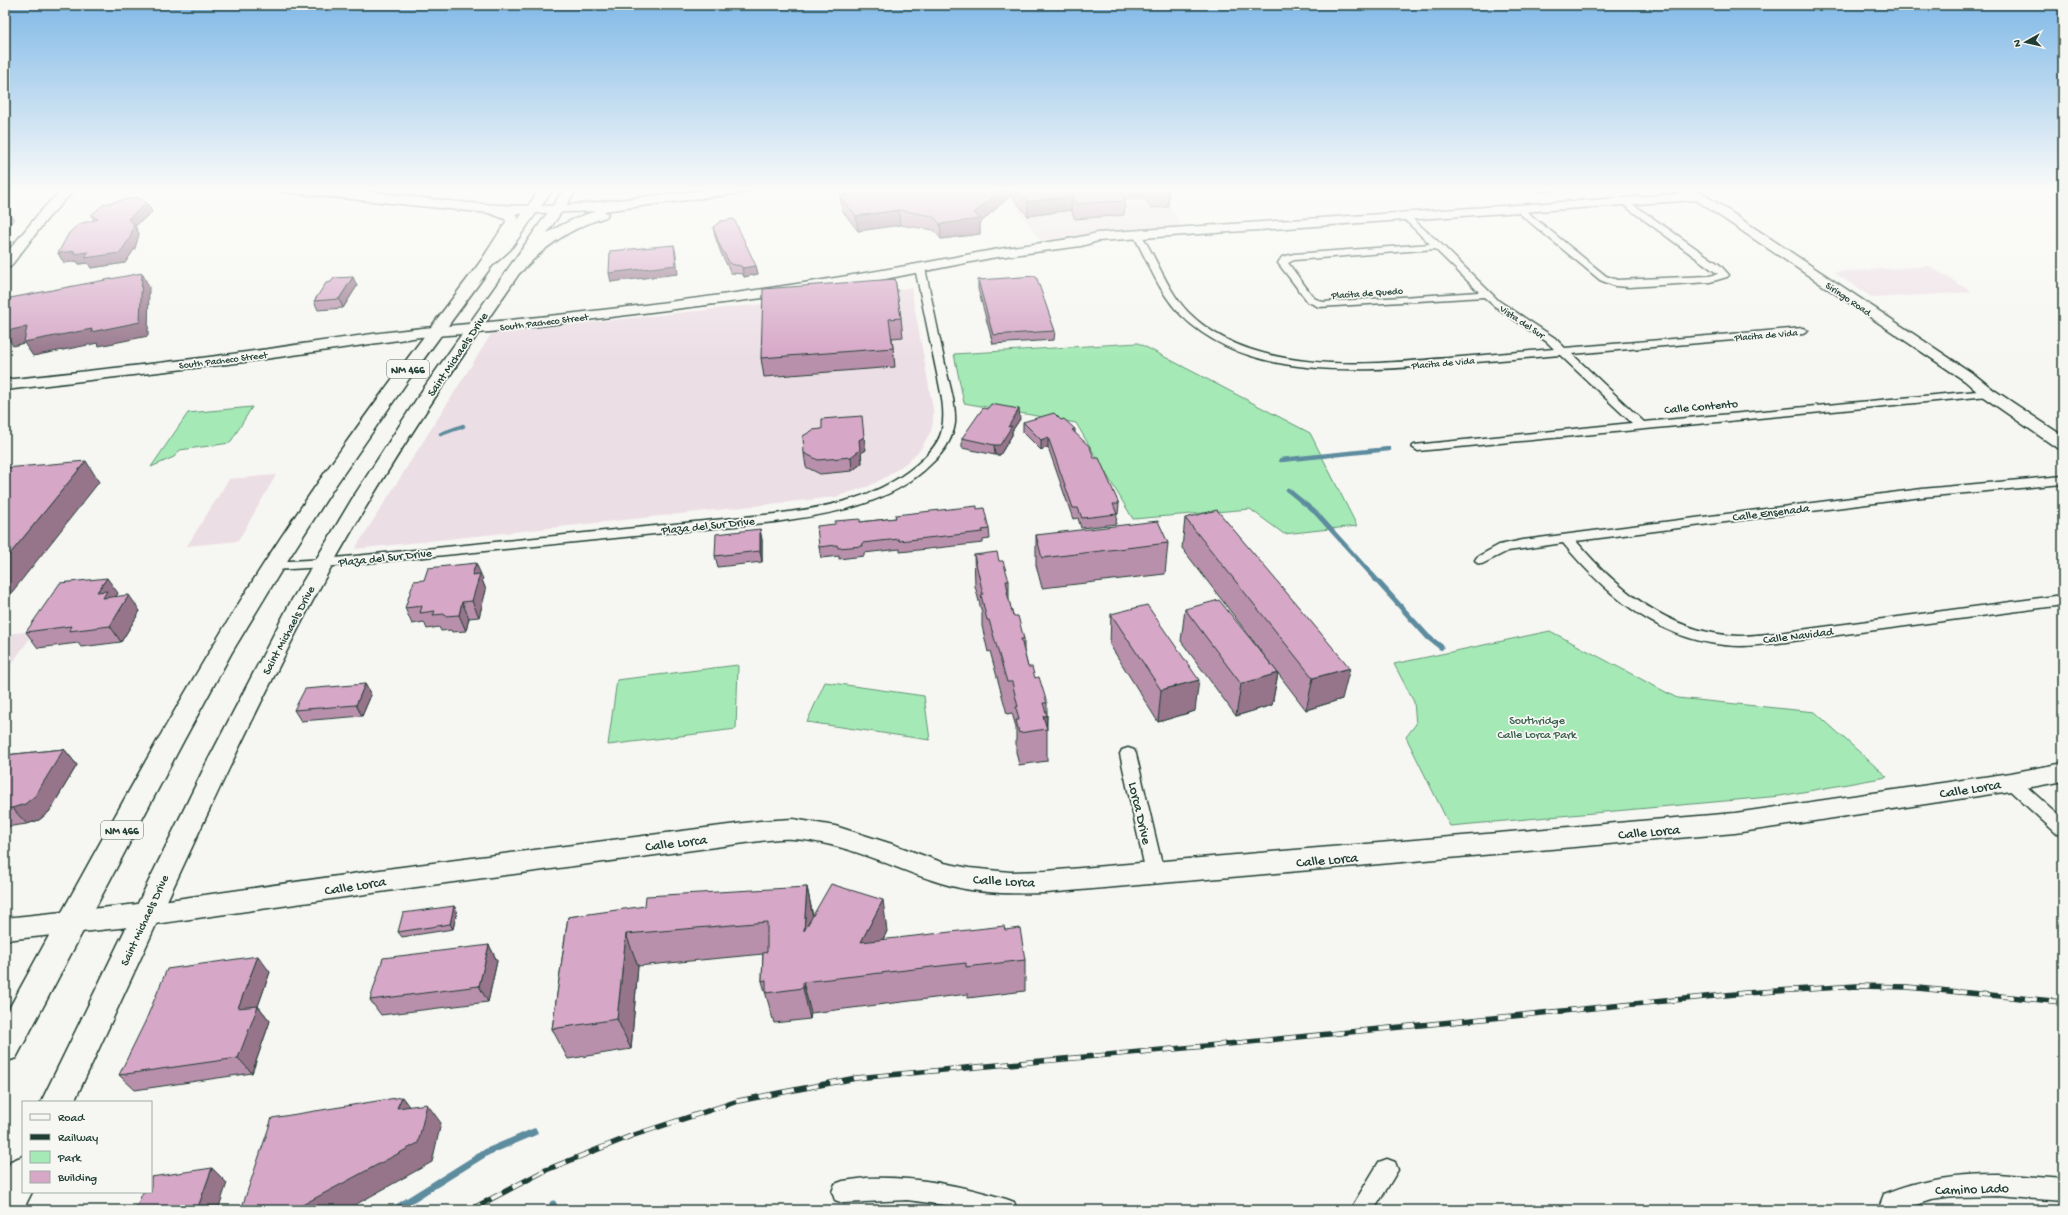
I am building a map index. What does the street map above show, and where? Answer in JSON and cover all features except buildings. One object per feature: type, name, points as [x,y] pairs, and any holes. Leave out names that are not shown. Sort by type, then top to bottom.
[{"type":"main road","points":[[486,264],[498,245]]},
{"type":"main road","name":"NM 466","points":[[5,1047],[188,710],[273,566],[356,441],[436,331],[486,264],[507,245]]},
{"type":"main road","name":"Saint Michaels Drive","points":[[57,1101],[263,676],[325,563],[397,443],[533,245]]},
{"type":"main road","points":[[515,270],[540,245]]},
{"type":"main road","points":[[5,1210],[22,1175]]},
{"type":"street","points":[[5,264],[20,245]]},
{"type":"street","name":"South Pacheco Street","points":[[5,385],[168,366],[436,331],[474,329],[803,289],[992,254],[1061,245]]},
{"type":"street","name":"Placita de Vida","points":[[1143,245],[1175,302],[1188,317],[1222,339],[1264,355],[1311,365],[1355,368],[1803,330]]},
{"type":"street","points":[[1562,245],[1603,278],[1615,283],[1629,284],[1695,280],[1724,275],[1717,267],[1686,245]]},
{"type":"street","name":"Siringo Road","points":[[1772,245],[1960,373],[1963,379],[1988,393],[2063,444]]},
{"type":"street","name":"Vista del Sur","points":[[1438,246],[1486,294],[1506,311],[1541,332],[1640,425]]},
{"type":"street","name":"Placita de Quedo","points":[[1438,246],[1294,257],[1285,259],[1283,263],[1311,300],[1322,306],[1486,294]]},
{"type":"street","name":"Plaza del Sur Drive","points":[[273,566],[325,563],[808,514],[833,509],[868,498],[894,487],[923,468],[940,449],[948,430],[948,398],[920,268]]},
{"type":"street","name":"Calle Contento","points":[[1418,447],[1988,393]]},
{"type":"street","name":"Calle Ensenada","points":[[1482,560],[1513,546],[1566,538],[1928,492],[2063,480]]},
{"type":"street","name":"Calle Navidad","points":[[1566,538],[1600,577],[1633,605],[1660,621],[1685,631],[1709,637],[1739,641],[1778,638],[2063,600]]},
{"type":"street","name":"Lorca Drive","points":[[1128,754],[1155,873]]},
{"type":"street","name":"Calle Lorca","points":[[5,929],[148,914],[394,879],[760,831],[793,829],[835,836],[892,854],[942,873],[969,879],[1010,883],[1031,883],[1735,823],[2011,782],[2063,772]]},
{"type":"street","name":"Calle Lorca","points":[[2011,782],[2063,829]]},
{"type":"street","points":[[1361,1210],[1387,1170]]},
{"type":"street","name":"Camino Lado","points":[[1889,1210],[1892,1202],[1903,1196],[1931,1189],[1985,1185],[2063,1190]]},
{"type":"street","points":[[843,1192],[896,1187],[924,1189],[953,1195],[1006,1210]]},
{"type":"shaded area","points":[[1929,266],[1972,292],[1873,298],[1833,272]]},
{"type":"shaded area","points":[[911,288],[933,409],[931,431],[920,450],[906,463],[886,477],[869,486],[835,497],[355,549],[492,333]]},
{"type":"shaded area","points":[[276,475],[238,541],[187,546],[229,479]]},
{"type":"shaded area","points":[[35,631],[5,673],[5,634]]},
{"type":"green space","points":[[1138,343],[1310,433],[1357,526],[1284,534],[1250,509],[1133,519],[1076,423],[964,403],[954,354]]},
{"type":"green space","points":[[252,407],[230,443],[180,450],[174,457],[151,467],[188,413]]},
{"type":"green space","name":"Southridge Calle Lorca Park","points":[[1550,631],[1677,698],[1815,712],[1887,777],[1780,796],[1450,826],[1406,737],[1416,724],[1414,702],[1394,664]]},
{"type":"green space","points":[[738,665],[736,729],[608,745],[617,680]]},
{"type":"green space","points":[[825,682],[924,696],[930,740],[807,722]]},
{"type":"waterway","points":[[441,434],[463,426]]},
{"type":"waterway","points":[[1281,460],[1389,449]]},
{"type":"waterway","points":[[1288,490],[1316,513],[1372,575]]},
{"type":"waterway","points":[[1371,574],[1428,637],[1441,647]]},
{"type":"waterway","points":[[394,1210],[487,1152],[534,1132]]},
{"type":"waterway","points":[[553,1204],[555,1210]]},
{"type":"railway","points":[[470,1210],[546,1170],[631,1136],[738,1101],[856,1078],[1228,1044],[1746,993],[1857,986],[1907,987],[2063,1002]]}]
